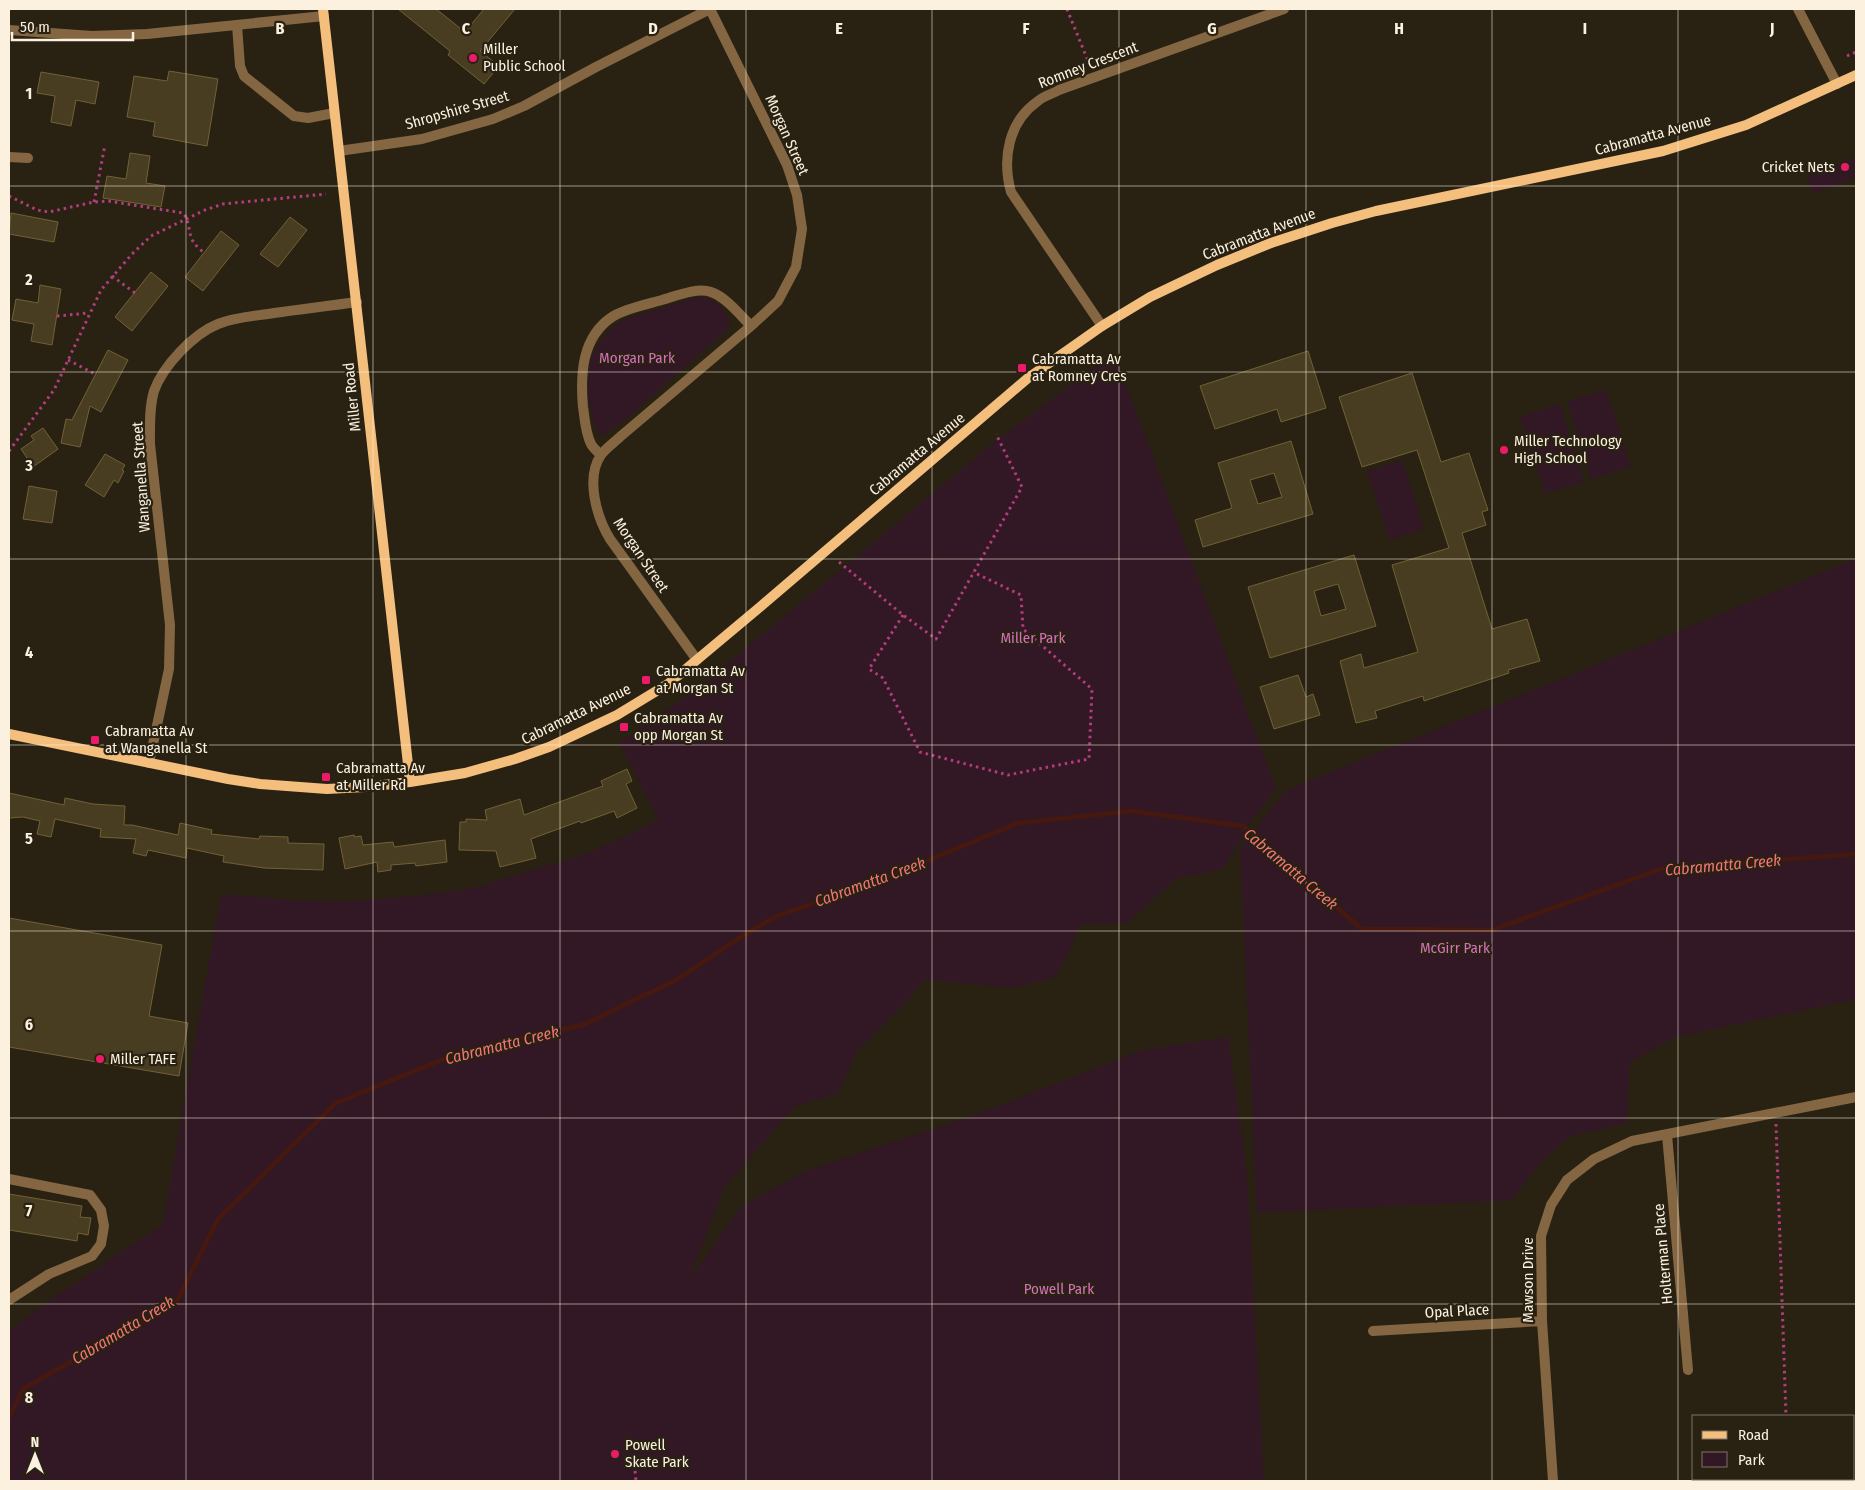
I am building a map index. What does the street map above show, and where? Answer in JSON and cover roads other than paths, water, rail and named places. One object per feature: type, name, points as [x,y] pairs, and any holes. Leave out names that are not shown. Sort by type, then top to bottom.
[{"type":"street","name":"Shropshire Street","points":[[339,151],[422,139],[493,119],[516,110],[710,9]]},
{"type":"street","name":"Morgan Street","points":[[697,660],[602,526],[596,510],[594,494],[596,467],[601,456],[621,436],[778,301],[796,267],[802,229],[797,195],[787,165],[710,9]]},
{"type":"street","name":"Romney Crescent","points":[[1102,326],[1011,192],[1007,176],[1007,162],[1009,142],[1017,123],[1027,109],[1039,100],[1095,77],[1284,9]]},
{"type":"street","points":[[1798,9],[1837,84]]},
{"type":"street","name":"Miller Road","points":[[323,13],[410,782]]},
{"type":"street","points":[[9,30],[92,36],[147,34],[238,25],[323,13]]},
{"type":"street","points":[[238,25],[240,66],[244,76],[294,116],[308,118],[334,113]]},
{"type":"street","name":"Cabramatta Avenue","points":[[9,734],[252,783],[327,789],[410,782],[473,771],[515,760],[549,747],[617,715],[668,684],[1028,378],[1102,326],[1150,297],[1217,265],[1271,243],[1332,223],[1376,211],[1662,151],[1746,125],[1856,75]]},
{"type":"street","points":[[9,157],[28,158]]},
{"type":"street","points":[[601,456],[591,444],[586,427],[581,387],[582,364],[590,343],[599,329],[613,317],[676,296],[709,291],[724,300],[751,326]]},
{"type":"street","name":"Wanganella Street","points":[[149,763],[169,670],[170,625],[150,444],[150,417],[154,392],[164,372],[177,355],[197,335],[218,324],[246,317],[357,302]]},
{"type":"street","name":"Mawson Drive","points":[[1553,1481],[1542,1321],[1541,1236],[1551,1205],[1567,1180],[1594,1159],[1632,1141],[1856,1098]]},
{"type":"street","name":"Holterman Place","points":[[1667,1135],[1688,1370]]},
{"type":"street","points":[[9,1179],[90,1195],[102,1210],[104,1226],[102,1244],[92,1256],[48,1274],[9,1300]]},
{"type":"street","name":"Opal Place","points":[[1373,1331],[1542,1321]]},
{"type":"waterway","name":"Cabramatta Creek","points":[[9,1418],[23,1389],[177,1301],[218,1219],[336,1103],[461,1052],[583,1025],[678,979],[744,935],[777,916],[883,879],[1018,823],[1132,811],[1243,826],[1362,929],[1492,930],[1661,869],[1856,854]]},
{"type":"place","name":"Miller Public School","points":[[473,58]]},
{"type":"place","name":"Cricket Nets","points":[[1845,167]]},
{"type":"place","name":"Cabramatta Av at Romney Cres","points":[[1022,368]]},
{"type":"place","name":"Miller Technology High School","points":[[1504,450]]},
{"type":"place","name":"Cabramatta Av at Morgan St","points":[[646,680]]},
{"type":"place","name":"Cabramatta Av opp Morgan St","points":[[624,727]]},
{"type":"place","name":"Cabramatta Av at Wanganella St","points":[[95,740]]},
{"type":"place","name":"Cabramatta Av at Miller Rd","points":[[326,777]]},
{"type":"place","name":"Miller TAFE","points":[[100,1059]]},
{"type":"place","name":"Powell Skate Park","points":[[615,1454]]},
{"type":"park label","name":"Morgan Park","points":[[637,358]]},
{"type":"park label","name":"Miller Park","points":[[1033,638]]},
{"type":"park label","name":"McGirr Park","points":[[1455,948]]},
{"type":"park label","name":"Powell Park","points":[[1059,1289]]}]
